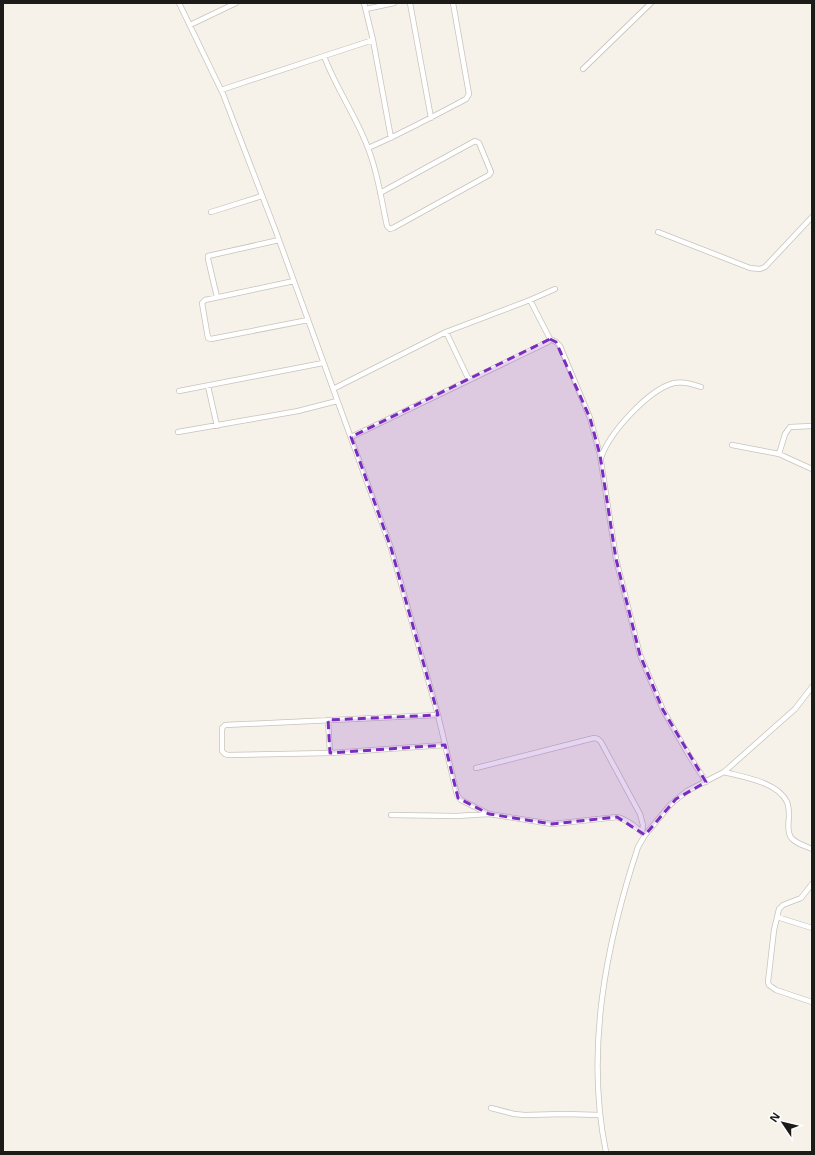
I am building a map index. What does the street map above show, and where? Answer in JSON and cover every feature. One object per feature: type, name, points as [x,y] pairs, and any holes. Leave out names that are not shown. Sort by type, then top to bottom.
[{"type":"street","points":[[179,3],[221,90],[279,240],[391,548],[438,715],[458,798],[489,814]]},
{"type":"street","points":[[190,25],[236,3]]},
{"type":"street","points":[[364,3],[373,40],[391,138]]},
{"type":"street","points":[[366,9],[394,3]]},
{"type":"street","points":[[410,3],[431,118]]},
{"type":"street","points":[[368,148],[431,118],[466,99],[468,94],[453,3]]},
{"type":"street","points":[[583,69],[651,3]]},
{"type":"street","points":[[221,90],[373,40]]},
{"type":"street","points":[[324,56],[368,148],[377,177],[380,193],[387,226],[390,229],[489,175],[491,169],[479,143],[475,141],[380,193]]},
{"type":"street","points":[[211,212],[262,196]]},
{"type":"street","points":[[658,232],[750,268],[760,269],[765,267],[812,217]]},
{"type":"street","points":[[217,297],[208,256],[279,240]]},
{"type":"street","points":[[294,281],[205,300],[202,303],[208,338],[211,339],[308,320]]},
{"type":"street","points":[[333,389],[446,332],[555,289]]},
{"type":"street","points":[[530,300],[550,339],[560,346],[590,418],[600,460],[616,559],[640,655],[663,710],[706,782]]},
{"type":"street","points":[[446,332],[469,380]]},
{"type":"street","points":[[350,436],[548,342],[550,339]]},
{"type":"street","points":[[179,391],[323,363]]},
{"type":"street","points":[[600,460],[604,448],[616,430],[630,415],[662,387],[676,383],[689,383],[701,387]]},
{"type":"street","points":[[208,386],[217,426]]},
{"type":"street","points":[[178,432],[298,411],[337,401]]},
{"type":"street","points":[[779,454],[785,434],[790,427],[812,426]]},
{"type":"street","points":[[732,445],[779,454],[812,469]]},
{"type":"street","points":[[606,1152],[599,1115],[596,1057],[600,1007],[613,936],[638,847],[644,834],[676,799],[687,791],[724,772],[795,709],[812,687]]},
{"type":"street","points":[[438,715],[225,725],[222,728],[222,751],[228,755],[330,753],[445,746]]},
{"type":"street","points":[[328,720],[330,753]]},
{"type":"street","points":[[476,768],[594,738],[598,739],[640,814],[644,834]]},
{"type":"street","points":[[724,772],[763,782],[782,795],[787,801],[789,810],[788,831],[790,839],[795,843],[812,849]]},
{"type":"street","points":[[391,815],[456,816],[489,814],[552,824],[617,817],[623,819],[644,834]]},
{"type":"street","points":[[812,884],[801,898],[781,906],[774,930],[768,982],[769,985],[776,990],[812,1002]]},
{"type":"street","points":[[777,917],[812,928]]},
{"type":"street","points":[[491,1108],[514,1114],[525,1115],[599,1115]]},
{"type":"highlighted area","points":[[550,339],[556,342],[590,418],[600,455],[616,559],[640,655],[663,710],[706,782],[676,799],[645,835],[617,817],[552,824],[489,814],[458,798],[445,745],[330,753],[328,720],[438,715],[391,548],[351,437]]}]
